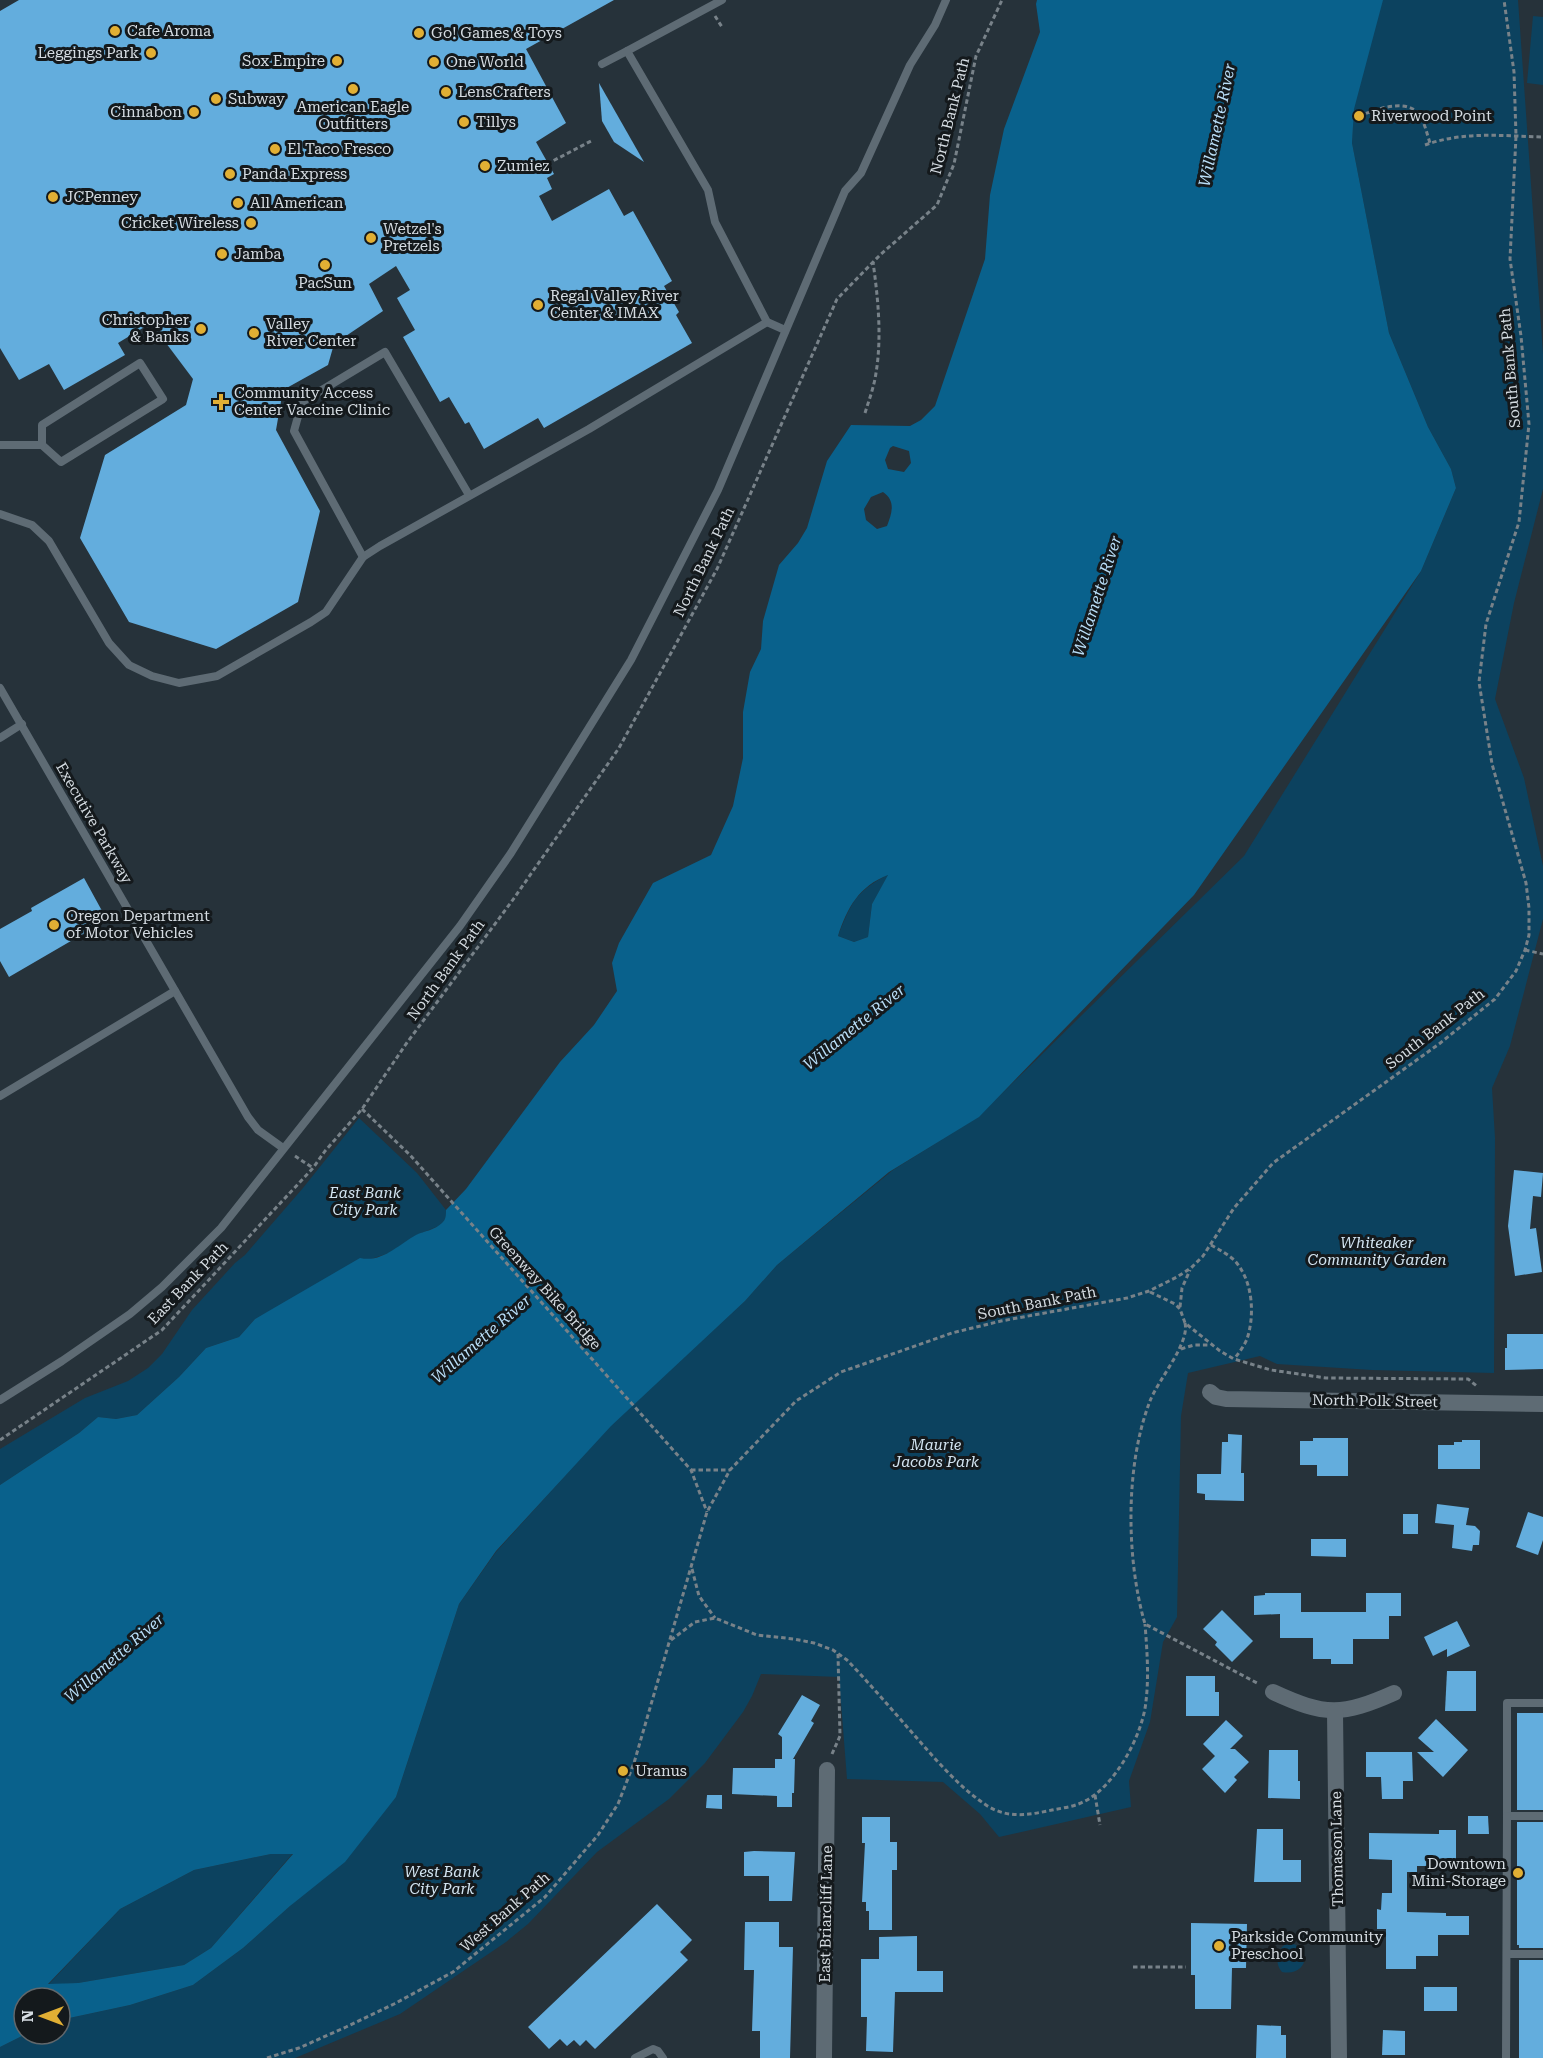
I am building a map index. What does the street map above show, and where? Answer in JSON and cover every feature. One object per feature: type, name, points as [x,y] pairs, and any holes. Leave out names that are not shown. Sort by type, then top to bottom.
[{"type":"street","name":"North Polk Street","points":[[1210,1392],[1221,1399],[1543,1404]]},
{"type":"street","points":[[1273,1692],[1311,1708],[1335,1712],[1359,1707],[1394,1693]]},
{"type":"street","name":"Thomason Lane","points":[[1335,1712],[1339,2058]]},
{"type":"street","name":"East Briarcliff Lane","points":[[824,2058],[826,1770]]},
{"type":"lane","points":[[602,64],[722,0]]},
{"type":"lane","points":[[0,1400],[129,1314],[162,1287],[220,1228],[485,892],[608,698],[642,639],[718,490],[845,191],[861,173],[910,65],[935,26],[946,0]]},
{"type":"lane","points":[[627,51],[708,190],[715,222],[767,322],[785,330]]},
{"type":"lane","points":[[0,514],[32,525],[49,541],[109,643],[129,665],[152,676],[179,683],[217,676],[326,612],[363,557],[397,535],[589,429],[767,322]]},
{"type":"lane","points":[[363,557],[294,431],[302,402],[385,352],[469,495]]},
{"type":"lane","points":[[0,445],[42,445],[61,462],[163,399],[140,363],[42,425],[42,445]]},
{"type":"lane","name":"Executive Parkway","points":[[0,688],[252,1124],[284,1148]]},
{"type":"lane","points":[[0,738],[22,724]]},
{"type":"lane","points":[[0,1096],[175,992]]},
{"type":"lane","points":[[1506,2058],[1507,1703],[1543,1703]]},
{"type":"lane","points":[[1507,1816],[1543,1816]]},
{"type":"lane","points":[[1507,1954],[1543,1954]]},
{"type":"lane","points":[[635,2058],[653,2049],[658,2051],[663,2058]]},
{"type":"path","name":"North Bank Path","points":[[362,1109],[406,1044],[512,901],[620,748],[717,569],[837,299],[873,262],[937,205],[954,164],[976,56],[1002,0]]},
{"type":"path","name":"South Bank Path","points":[[707,1512],[730,1470],[796,1401],[841,1372],[952,1333],[1001,1321],[1127,1298],[1149,1291],[1191,1268],[1212,1245],[1234,1209],[1273,1164],[1439,1044],[1495,999],[1516,971],[1525,950],[1530,921],[1526,883],[1492,764],[1479,682],[1486,624],[1519,522],[1529,424],[1521,336],[1510,260],[1516,136],[1514,72],[1504,0]]},
{"type":"path","points":[[1359,116],[1385,108],[1409,107],[1420,115],[1428,144],[1469,135],[1543,137]]},
{"type":"path","points":[[548,164],[593,140]]},
{"type":"path","points":[[865,413],[876,374],[878,338],[873,262]]},
{"type":"path","points":[[1525,950],[1543,954]]},
{"type":"path","name":"Greenway Bike Bridge","points":[[362,1109],[410,1155],[691,1470]]},
{"type":"path","name":"East Bank Path","points":[[0,1440],[162,1330],[313,1168],[362,1109]]},
{"type":"path","points":[[284,1148],[313,1168]]},
{"type":"path","points":[[1212,1245],[1236,1263],[1248,1283],[1251,1300],[1248,1332],[1243,1347],[1234,1359]]},
{"type":"path","points":[[691,1568],[699,1596],[715,1618],[757,1635],[794,1638],[814,1643],[847,1660],[933,1757],[987,1806],[1021,1816],[1083,1803],[1095,1795],[1120,1768],[1142,1722],[1146,1703],[1148,1670],[1145,1624],[1135,1579],[1132,1533],[1134,1470],[1150,1401],[1179,1350],[1186,1331],[1180,1309],[1182,1288],[1191,1268]]},
{"type":"path","points":[[1149,1291],[1165,1298],[1180,1309]]},
{"type":"path","points":[[1185,1323],[1213,1346],[1234,1359],[1271,1370],[1348,1379],[1468,1379],[1494,1403]]},
{"type":"path","points":[[1179,1350],[1194,1345],[1213,1346]]},
{"type":"path","points":[[707,1512],[691,1470],[730,1470]]},
{"type":"path","name":"West Bank Path","points":[[267,2058],[299,2048],[346,2027],[453,1972],[545,1897],[598,1835],[618,1804],[634,1763],[707,1512]]},
{"type":"path","points":[[670,1641],[695,1622],[715,1618]]},
{"type":"path","points":[[1145,1624],[1273,1692]]},
{"type":"path","points":[[826,1770],[840,1736],[838,1654]]},
{"type":"path","points":[[1095,1795],[1100,1825]]},
{"type":"path","points":[[1133,1967],[1186,1967]]},
{"type":"green space","name":"Maurie Jacobs Park","points":[[1379,0],[1518,0],[1543,354],[1543,489],[1514,603],[1495,699],[1524,778],[1543,866],[1543,919],[1510,1046],[1492,1088],[1495,1138],[1494,1373],[1372,1370],[1277,1364],[1260,1356],[1188,1373],[1181,1416],[1177,1617],[1163,1642],[1150,1722],[1129,1781],[1131,1807],[999,1837],[980,1814],[943,1782],[847,1779],[839,1677],[761,1674],[743,1712],[705,1763],[669,1799],[597,1852],[528,1924],[506,1942],[400,2014],[295,2058],[0,2058],[0,2047],[12,2041],[12,2046],[72,2046],[72,2017],[130,2005],[193,1985],[243,1948],[290,1906],[396,1797],[459,1604],[496,1552],[610,1426],[745,1301],[777,1265],[893,1170],[978,1117],[1244,856],[1421,571],[1456,488],[1451,469],[1428,427],[1389,333],[1352,143],[1355,74]]},
{"type":"green space","points":[[1533,16],[1543,17],[1543,85],[1527,83]]},
{"type":"green space","points":[[889,874],[872,904],[868,937],[854,942],[838,936],[856,899],[869,886]]},
{"type":"green space","name":"East Bank City Park","points":[[359,1118],[417,1173],[446,1210],[446,1218],[441,1225],[417,1235],[392,1252],[368,1260],[255,1319],[239,1337],[206,1348],[179,1377],[137,1415],[116,1419],[98,1417],[79,1433],[0,1485],[0,1449],[85,1398],[128,1381],[148,1368],[162,1354],[192,1310],[245,1255]]},
{"type":"green space","points":[[293,1853],[211,1948],[184,1965],[78,1983],[48,1985],[120,1909],[194,1870],[271,1854]]},
{"type":"green space","points":[[1287,1943],[1301,1949],[1304,1960],[1298,1970],[1282,1972],[1278,1957],[1280,1950]]},
{"type":"water","name":"Willamette River","points":[[1037,0],[1383,0],[1354,109],[1352,143],[1389,333],[1428,427],[1451,469],[1456,488],[1421,571],[1194,895],[979,1117],[889,1172],[777,1265],[745,1301],[611,1426],[496,1551],[459,1604],[396,1797],[345,1862],[290,1906],[243,1948],[193,1985],[130,2005],[72,2017],[72,1986],[12,1986],[12,2041],[0,2047],[0,1485],[79,1433],[98,1417],[116,1419],[137,1415],[179,1377],[206,1348],[239,1337],[255,1319],[360,1258],[383,1256],[416,1235],[433,1229],[443,1222],[446,1210],[466,1189],[560,1062],[594,1025],[617,991],[612,963],[619,943],[653,883],[711,855],[733,806],[743,758],[743,712],[750,672],[761,649],[763,621],[779,565],[798,543],[807,528],[827,461],[851,425],[910,426],[921,420],[935,406],[985,259],[990,195],[1004,129],[1040,32]],"holes":[[[893,446],[909,451],[911,463],[904,472],[888,469],[885,460]],[[883,492],[890,499],[891,512],[887,526],[877,529],[866,520],[864,509],[871,497]],[[888,875],[872,904],[868,937],[854,942],[838,936],[855,899],[869,885]],[[271,1854],[293,1854],[211,1948],[184,1965],[78,1983],[48,1984],[120,1909],[194,1870]]]},
{"type":"building","name":"Valley River Center","points":[[19,0],[614,0],[526,49],[566,123],[536,142],[554,174],[547,178],[552,189],[539,196],[552,221],[609,189],[624,216],[633,211],[672,281],[664,286],[679,312],[676,315],[692,343],[544,428],[538,418],[484,449],[469,422],[465,424],[449,397],[440,402],[403,337],[415,330],[397,298],[410,290],[396,266],[369,284],[383,311],[334,344],[328,365],[283,390],[276,430],[320,511],[298,602],[216,649],[129,622],[80,538],[105,455],[186,405],[193,379],[151,323],[118,343],[125,355],[64,390],[49,364],[19,380],[0,348],[0,11]]},
{"type":"building","points":[[599,83],[644,162],[614,142],[602,121]]},
{"type":"building","name":"Oregon Department of Motor Vehicles","points":[[84,878],[107,920],[9,977],[0,961],[0,929],[32,911],[31,908]]},
{"type":"building","points":[[1514,1170],[1543,1173],[1541,1197],[1533,1196],[1530,1229],[1536,1228],[1542,1272],[1515,1276],[1508,1226]]},
{"type":"building","points":[[1507,1334],[1543,1334],[1543,1369],[1505,1370]]},
{"type":"building","points":[[1228,1434],[1242,1435],[1241,1473],[1244,1473],[1244,1501],[1205,1500],[1205,1494],[1197,1493],[1197,1474],[1221,1474],[1222,1442],[1228,1442]]},
{"type":"building","points":[[1313,1438],[1348,1438],[1348,1476],[1317,1476],[1317,1465],[1300,1465],[1300,1441],[1313,1441]]},
{"type":"building","points":[[1462,1440],[1480,1440],[1480,1469],[1438,1469],[1438,1445],[1454,1445],[1454,1442],[1462,1442]]},
{"type":"building","points":[[1437,1504],[1469,1508],[1466,1525],[1475,1526],[1480,1531],[1479,1545],[1473,1545],[1472,1551],[1452,1548],[1454,1525],[1435,1523]]},
{"type":"building","points":[[1528,1512],[1543,1517],[1543,1540],[1538,1555],[1516,1547]]},
{"type":"building","points":[[1403,1514],[1418,1514],[1418,1534],[1403,1534]]},
{"type":"building","points":[[1311,1539],[1346,1539],[1346,1557],[1311,1556]]},
{"type":"building","points":[[1265,1593],[1301,1593],[1301,1612],[1366,1612],[1366,1593],[1401,1593],[1401,1616],[1389,1616],[1389,1639],[1353,1639],[1353,1664],[1331,1664],[1331,1659],[1313,1659],[1313,1638],[1280,1638],[1280,1614],[1254,1615],[1254,1596],[1265,1595]]},
{"type":"building","points":[[1222,1610],[1253,1641],[1232,1662],[1215,1645],[1217,1642],[1203,1629]]},
{"type":"building","points":[[1457,1621],[1470,1646],[1447,1657],[1447,1649],[1433,1656],[1424,1637]]},
{"type":"building","points":[[1447,1671],[1476,1671],[1476,1711],[1445,1711]]},
{"type":"building","points":[[1186,1676],[1215,1676],[1215,1692],[1219,1692],[1219,1716],[1186,1716]]},
{"type":"building","points":[[802,1695],[820,1705],[811,1721],[814,1723],[793,1759],[795,1759],[792,1807],[777,1807],[777,1796],[732,1794],[733,1768],[775,1768],[775,1759],[782,1759],[782,1737],[778,1734]]},
{"type":"building","points":[[1517,1713],[1543,1713],[1543,1810],[1517,1810]]},
{"type":"building","points":[[1436,1719],[1468,1750],[1443,1777],[1417,1752],[1434,1752],[1418,1738]]},
{"type":"building","points":[[1226,1720],[1243,1736],[1230,1749],[1235,1749],[1249,1762],[1234,1777],[1237,1780],[1225,1793],[1202,1769],[1215,1756],[1203,1744]]},
{"type":"building","points":[[1269,1750],[1298,1750],[1300,1799],[1268,1798]]},
{"type":"building","points":[[1366,1752],[1412,1752],[1413,1781],[1403,1781],[1403,1799],[1382,1799],[1381,1777],[1366,1777]]},
{"type":"building","points":[[707,1795],[722,1795],[722,1809],[706,1808]]},
{"type":"building","points":[[1468,1816],[1488,1816],[1489,1834],[1468,1834]]},
{"type":"building","points":[[862,1817],[890,1817],[890,1842],[897,1842],[897,1870],[892,1870],[892,1930],[869,1930],[869,1911],[866,1911],[866,1902],[862,1902],[865,1843],[862,1843]]},
{"type":"building","points":[[1517,1822],[1543,1822],[1543,1948],[1519,1948],[1517,1945]]},
{"type":"building","points":[[1257,1829],[1283,1829],[1283,1860],[1301,1860],[1301,1882],[1254,1882]]},
{"type":"building","points":[[1439,1830],[1456,1830],[1456,1866],[1417,1866],[1417,1872],[1407,1872],[1407,1912],[1469,1916],[1469,1935],[1438,1935],[1438,1956],[1416,1956],[1416,1969],[1386,1969],[1386,1929],[1377,1929],[1377,1909],[1381,1910],[1382,1893],[1392,1893],[1392,1860],[1369,1859],[1369,1833],[1439,1834]]},
{"type":"building","points":[[744,1852],[795,1852],[792,1901],[769,1901],[769,1876],[744,1876]]},
{"type":"building","points":[[657,1904],[692,1940],[680,1952],[688,1960],[595,2049],[586,2040],[580,2046],[574,2040],[567,2046],[560,2039],[549,2049],[528,2027]]},
{"type":"building","points":[[745,1922],[779,1922],[779,1947],[793,1947],[790,2058],[760,2058],[760,2031],[752,2031],[754,1970],[744,1970]]},
{"type":"building","name":"Parkside Community Preschool","points":[[1191,1923],[1247,1924],[1246,1968],[1232,1968],[1231,2009],[1195,2009],[1195,1975],[1191,1975]]},
{"type":"building","points":[[917,1936],[917,1971],[943,1971],[943,1992],[895,1992],[893,2052],[866,2051],[867,2017],[861,2017],[861,1959],[879,1959],[879,1937]]},
{"type":"building","points":[[1519,1960],[1543,1960],[1543,2058],[1519,2058]]},
{"type":"building","points":[[1424,1987],[1457,1987],[1457,2011],[1424,2011]]},
{"type":"building","points":[[1257,2025],[1281,2026],[1281,2035],[1286,2035],[1286,2058],[1256,2058]]},
{"type":"building","points":[[1383,2030],[1405,2031],[1405,2055],[1382,2055]]},
{"type":"place","name":"Cafe Aroma","points":[[115,31]]},
{"type":"place","name":"Go! Games & Toys","points":[[419,33]]},
{"type":"place","name":"Leggings Park","points":[[151,53]]},
{"type":"place","name":"Sox Empire","points":[[337,61]]},
{"type":"place","name":"One World","points":[[434,62]]},
{"type":"place","name":"American Eagle Outfitters","points":[[353,89]]},
{"type":"place","name":"LensCrafters","points":[[446,92]]},
{"type":"place","name":"Subway","points":[[216,99]]},
{"type":"place","name":"Cinnabon","points":[[194,112]]},
{"type":"place","name":"Riverwood Point","points":[[1359,116]]},
{"type":"place","name":"Tillys","points":[[464,122]]},
{"type":"place","name":"El Taco Fresco","points":[[275,149]]},
{"type":"place","name":"Zumiez","points":[[485,166]]},
{"type":"place","name":"Panda Express","points":[[230,174]]},
{"type":"place","name":"JCPenney","points":[[53,197]]},
{"type":"place","name":"All American","points":[[238,203]]},
{"type":"place","name":"Cricket Wireless","points":[[251,223]]},
{"type":"place","name":"Wetzel's Pretzels","points":[[371,238]]},
{"type":"place","name":"Jamba","points":[[222,254]]},
{"type":"place","name":"PacSun","points":[[325,265]]},
{"type":"place","name":"Regal Valley River Center & IMAX","points":[[538,305]]},
{"type":"place","name":"Christopher & Banks","points":[[201,329]]},
{"type":"place","name":"Valley River Center","points":[[254,333]]},
{"type":"place","name":"Community Access Center Vaccine Clinic","points":[[221,402]]},
{"type":"place","name":"Oregon Department of Motor Vehicles","points":[[54,925]]},
{"type":"place","name":"Uranus","points":[[623,1771]]},
{"type":"place","name":"Downtown Mini-Storage","points":[[1518,1873]]},
{"type":"place","name":"Parkside Community Preschool","points":[[1219,1946]]},
{"type":"park label","name":"Whiteaker Community Garden","points":[[1377,1252]]},
{"type":"park label","name":"West Bank City Park","points":[[442,1880]]}]
